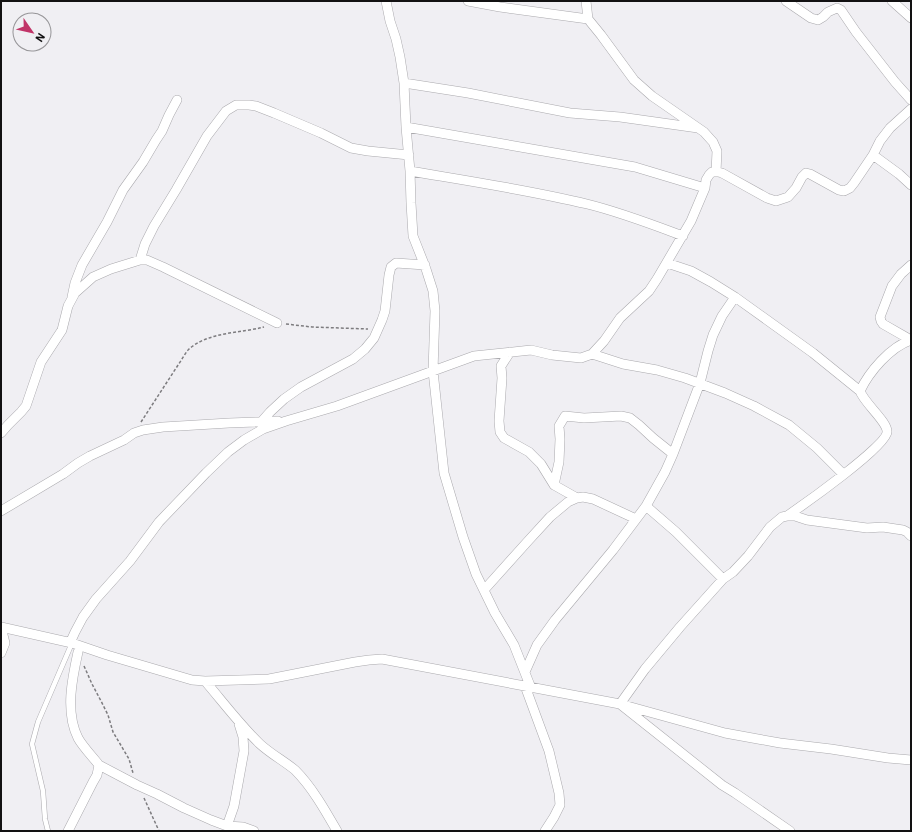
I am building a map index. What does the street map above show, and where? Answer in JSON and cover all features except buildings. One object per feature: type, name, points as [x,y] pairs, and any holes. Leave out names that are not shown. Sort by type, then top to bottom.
[{"type":"street","points":[[386,1],[400,57],[404,83],[413,236],[425,265],[433,291],[433,371],[444,473],[476,574],[495,613],[514,645],[525,672],[528,687],[549,751],[559,793],[560,805],[545,831]]},
{"type":"street","points":[[468,1],[588,19]]},
{"type":"street","points":[[586,1],[588,19],[634,80],[652,96],[704,132],[713,142],[717,151],[716,172]]},
{"type":"street","points":[[786,1],[811,18],[818,20],[823,18],[828,12],[837,8],[841,10],[856,32],[911,100]]},
{"type":"street","points":[[892,1],[911,18]]},
{"type":"street","points":[[404,83],[475,94],[570,113],[636,119],[698,128]]},
{"type":"street","points":[[1,433],[26,406],[41,362],[62,330],[65,315],[82,265],[107,222],[123,190],[143,162],[162,131],[177,100]]},
{"type":"street","points":[[140,260],[154,226],[207,136],[226,111],[236,105],[249,105],[262,109],[309,128],[351,148],[409,155]]},
{"type":"street","points":[[71,643],[83,617],[96,599],[130,561],[159,522],[206,473],[228,452],[244,440],[263,429],[337,406],[474,356],[531,350],[552,355],[581,358],[592,354],[604,341],[620,318],[649,291],[667,264],[691,221],[705,188],[706,180],[712,172],[722,173],[767,198],[776,201],[788,197],[796,188],[802,176],[806,173],[839,190],[844,191],[850,188],[854,183],[873,155],[880,141],[890,128],[911,109]]},
{"type":"street","points":[[406,127],[635,167],[705,188]]},
{"type":"street","points":[[873,155],[900,174],[911,185]]},
{"type":"street","points":[[410,170],[537,193],[588,205],[614,212],[683,236]]},
{"type":"street","points":[[72,298],[79,289],[93,277],[111,269],[140,260],[147,260],[277,323]]},
{"type":"street","points":[[262,422],[284,399],[301,387],[353,359],[374,338],[379,329],[385,311],[391,267],[396,263],[425,265]]},
{"type":"street","points":[[667,264],[691,271],[711,282],[735,297],[813,353],[860,391],[887,427],[885,438],[872,452],[787,516]]},
{"type":"street","points":[[911,265],[901,274],[892,286],[880,317],[883,324],[911,340]]},
{"type":"street","points":[[525,672],[537,645],[555,620],[613,550],[646,506],[673,454],[700,383],[713,335],[722,316],[735,297]]},
{"type":"street","points":[[860,391],[870,373],[879,363],[904,343],[911,340]]},
{"type":"street","points":[[510,352],[501,366],[500,432],[508,441],[530,452],[541,464],[554,485],[577,498]]},
{"type":"street","points":[[592,354],[623,364],[664,372],[700,383],[725,393],[788,425],[817,448],[843,474]]},
{"type":"street","points":[[554,485],[559,462],[560,426],[564,416],[584,418],[621,416],[630,418],[673,454]]},
{"type":"street","points":[[1,511],[63,474],[78,462],[124,440],[134,433],[143,430],[230,423],[286,421]]},
{"type":"street","points":[[484,590],[528,540],[550,517],[568,502],[583,497],[593,499],[611,506],[636,519]]},
{"type":"street","points":[[646,506],[676,532],[723,579]]},
{"type":"street","points":[[620,704],[645,669],[680,627],[723,579],[733,572],[748,556],[770,527],[782,517],[795,516],[807,520],[867,528],[884,527],[903,530],[911,536]]},
{"type":"street","points":[[1,653],[4,643],[1,627],[71,643],[192,680],[269,679],[355,662],[382,660],[620,704],[725,733],[780,743],[911,760]]},
{"type":"street","points":[[78,652],[71,692],[71,710],[78,738],[99,765],[184,808],[227,826],[254,831]]},
{"type":"street","points":[[205,681],[237,719],[262,745],[293,769],[302,778],[326,812],[337,831]]},
{"type":"street","points":[[620,704],[722,785],[735,792],[790,831]]},
{"type":"street","points":[[227,826],[234,806],[244,751],[244,737],[237,719]]},
{"type":"street","points":[[68,831],[97,775],[99,765]]},
{"type":"street","points":[[768,816],[776,831]]},
{"type":"lane","points":[[48,831],[45,819],[43,791],[32,744],[38,722],[71,643]]},
{"type":"path","points":[[134,433],[182,359],[192,347],[207,339],[277,323],[312,327],[379,329]]},
{"type":"path","points":[[84,666],[108,715],[113,732],[129,759],[137,785],[159,831]]}]
